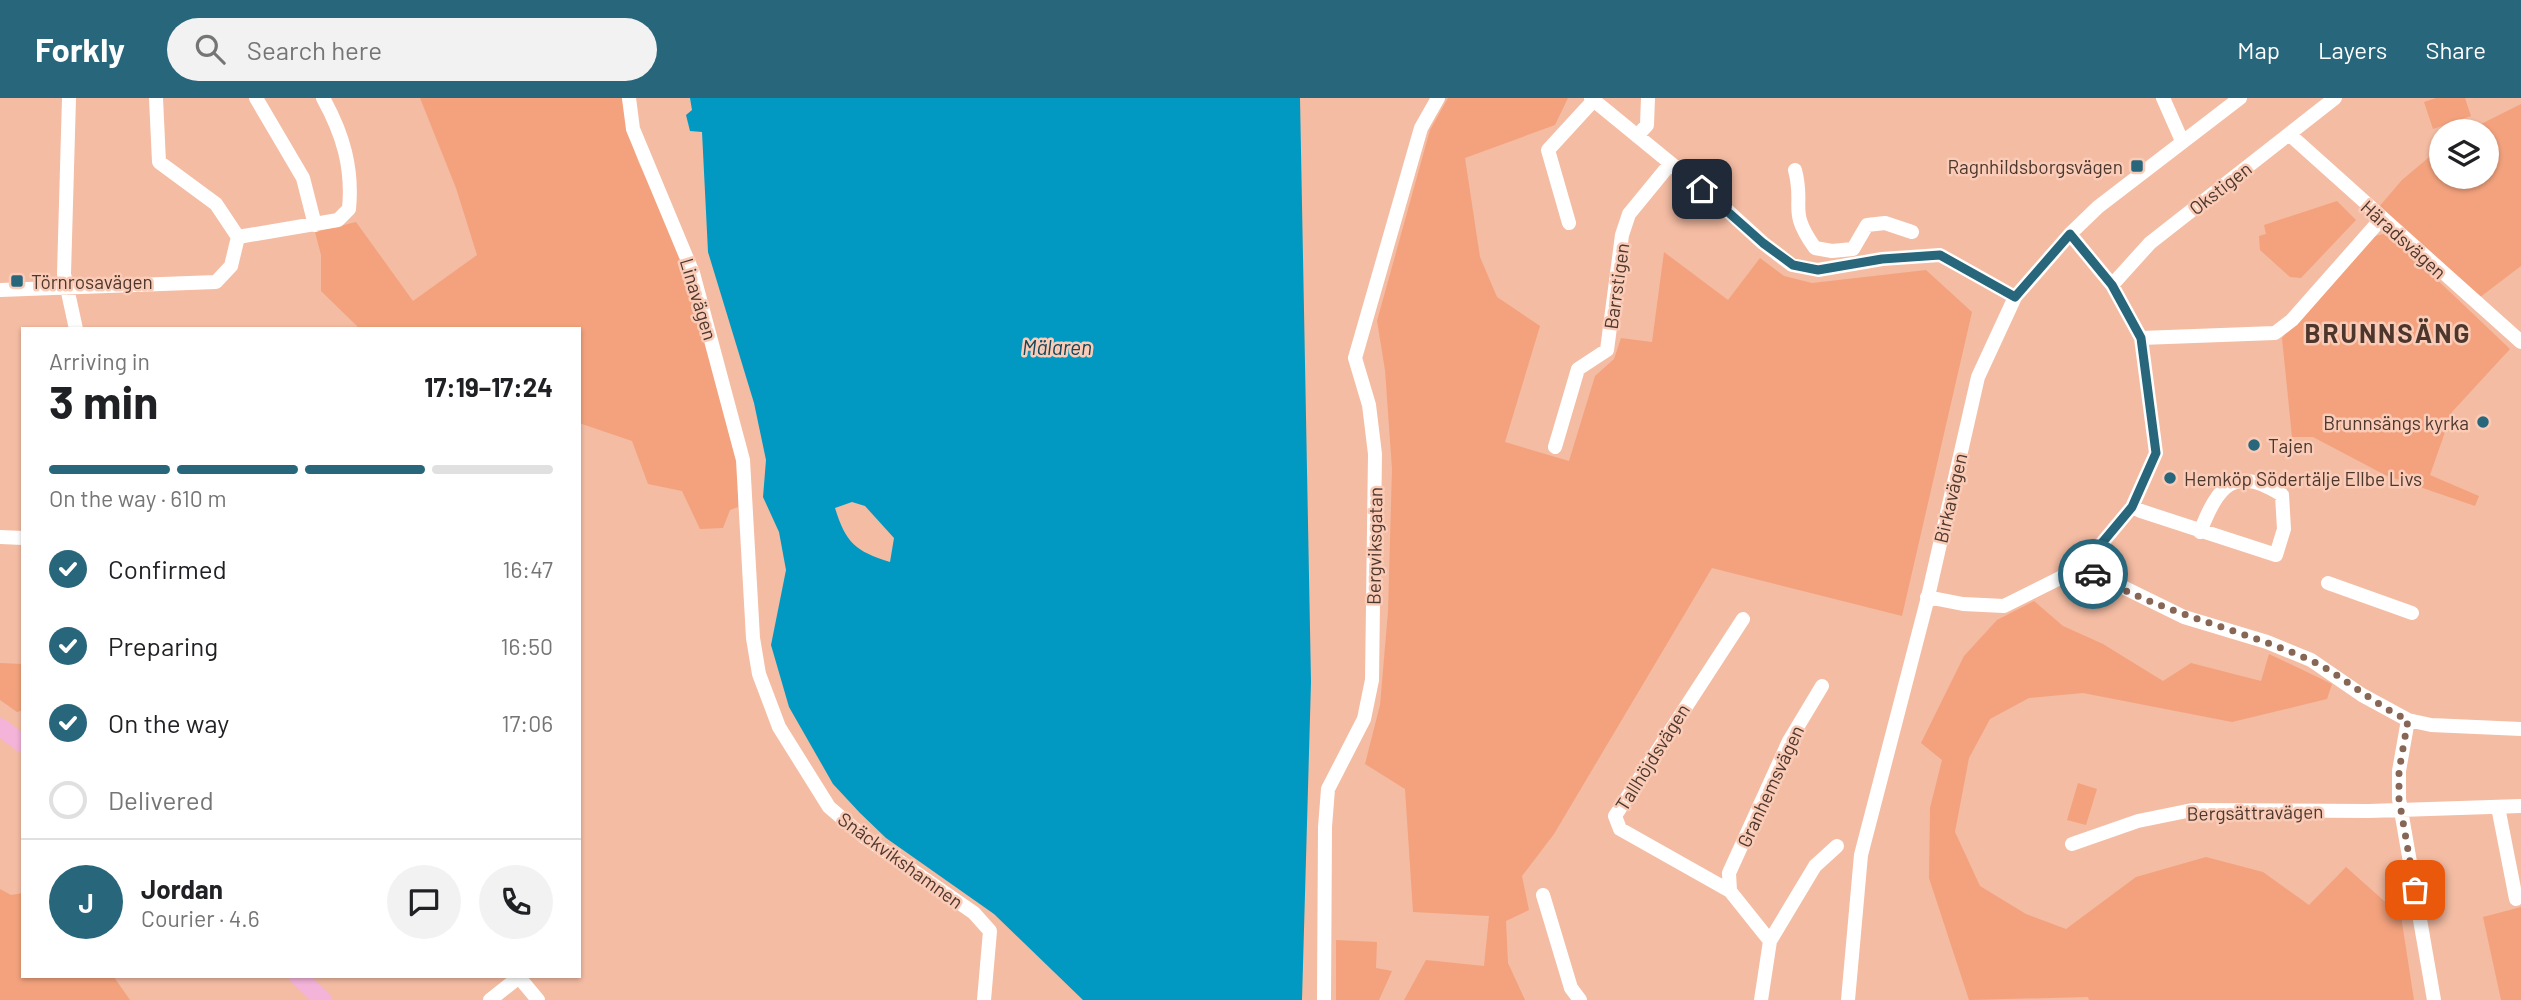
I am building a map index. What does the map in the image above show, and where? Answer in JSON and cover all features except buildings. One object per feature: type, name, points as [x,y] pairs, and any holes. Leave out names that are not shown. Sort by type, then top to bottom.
[{"type":"main road","points":[[0,719],[21,732]]},
{"type":"main road","points":[[0,727],[21,743]]},
{"type":"main road","points":[[300,978],[323,1000]]},
{"type":"street","points":[[69,98],[64,274],[75,327]]},
{"type":"street","points":[[156,98],[159,162],[216,204],[239,237]]},
{"type":"street","points":[[256,98],[303,178],[315,225]]},
{"type":"street","points":[[239,237],[338,220],[349,209],[351,184],[336,122],[323,98]]},
{"type":"street","name":"Linavägen","points":[[629,98],[633,130],[693,273],[743,460],[745,507]]},
{"type":"street","name":"Bergviksgatan","points":[[1324,1000],[1325,827],[1328,789],[1364,719],[1372,680],[1375,454],[1370,405],[1355,358],[1421,128],[1438,98]]},
{"type":"street","points":[[1637,136],[1647,125],[1648,98]]},
{"type":"street","points":[[2163,98],[2182,141]]},
{"type":"street","name":"Birkavägen","points":[[1848,1000],[1861,855],[1927,597],[1978,377],[2015,297],[2070,234],[2098,206],[2239,98]]},
{"type":"street","name":"Okstigen","points":[[2112,285],[2150,243],[2334,98]]},
{"type":"street","points":[[1569,223],[1548,150],[1592,100],[1793,265],[1818,270],[1882,259],[1940,255],[2015,297]]},
{"type":"street","name":"Häradsvägen","points":[[2289,134],[2521,342]]},
{"type":"street","name":"Barrstigen","points":[[1555,447],[1578,369],[1607,350],[1622,236],[1629,214],[1670,164]]},
{"type":"street","points":[[1796,170],[1800,187],[1796,206],[1799,226],[1815,248],[1832,251],[1853,249],[1867,225],[1885,223],[1912,232]]},
{"type":"street","points":[[2141,338],[2275,333],[2292,320],[2382,218]]},
{"type":"street","points":[[1927,597],[1963,604],[2004,606],[2081,568],[2132,507],[2156,453],[2141,338],[2112,285],[2070,234]]},
{"type":"street","points":[[1,293],[216,282],[231,266],[239,237]]},
{"type":"street","points":[[2132,507],[2200,532],[2276,555],[2284,529],[2282,495],[2262,482],[2239,479],[2219,491],[2200,532]]},
{"type":"street","name":"Snäckvikshamnen","points":[[745,507],[752,627],[759,674],[779,727],[805,773],[829,807],[863,836],[974,913],[989,931],[984,1000]]},
{"type":"street","points":[[0,537],[21,538]]},
{"type":"street","points":[[2081,568],[2184,617],[2267,642],[2311,660],[2362,695],[2408,720],[2431,725],[2521,729]]},
{"type":"street","points":[[2328,583],[2412,612]]},
{"type":"street","name":"Tallhöjdsvägen","points":[[1742,619],[1615,816],[1620,829],[1730,891],[1770,942]]},
{"type":"street","name":"Granhemsvägen","points":[[1730,891],[1730,873],[1788,741],[1822,686]]},
{"type":"street","points":[[2408,720],[2399,771],[2401,808],[2434,1000]]},
{"type":"street","name":"Bergsättravägen","points":[[2072,844],[2138,821],[2192,810],[2521,806]]},
{"type":"street","points":[[2498,807],[2516,900]]},
{"type":"street","points":[[1761,1000],[1770,942],[1815,866],[1837,846]]},
{"type":"street","points":[[1543,895],[1571,988],[1580,1000]]},
{"type":"street","points":[[490,1000],[518,978]]},
{"type":"street","points":[[520,978],[538,1000]]},
{"type":"shaded area","points":[[420,98],[622,98],[628,132],[638,161],[683,259],[738,459],[738,507],[730,510],[723,528],[700,529],[682,491],[648,484],[632,441],[581,424],[581,327],[358,327],[321,291],[321,255],[315,232],[356,222],[413,301],[477,255],[456,188]]},
{"type":"shaded area","points":[[1448,98],[1568,98],[1555,125],[1465,158],[1480,257],[1497,297],[1540,326],[1505,442],[1569,461],[1595,376],[1614,359],[1621,338],[1652,342],[1664,252],[1728,300],[1760,258],[1784,276],[1812,283],[1926,270],[1972,312],[1902,616],[1712,568],[1554,834],[1522,876],[1529,910],[1506,921],[1508,963],[1525,1000],[1404,1000],[1426,960],[1484,966],[1489,916],[1413,912],[1405,789],[1365,764],[1380,705],[1388,612],[1392,469],[1385,370],[1377,321],[1430,130]]},
{"type":"shaded area","points":[[2436,98],[2465,98],[2471,116],[2462,119],[2430,119],[2424,102]]},
{"type":"shaded area","points":[[2521,104],[2521,266],[2479,298],[2378,208],[2402,180],[2429,157],[2429,189],[2499,189],[2499,119],[2491,119]]},
{"type":"shaded area","points":[[2337,201],[2356,220],[2301,278],[2290,277],[2260,250],[2259,236],[2266,234],[2264,225]]},
{"type":"shaded area","points":[[2388,233],[2510,349],[2452,412],[2430,475],[2479,496],[2475,506],[2385,475],[2313,437],[2292,437],[2282,338],[2375,236]]},
{"type":"shaded area","points":[[2034,601],[2063,626],[2103,644],[2163,681],[2191,663],[2261,681],[2269,654],[2332,684],[2327,699],[2232,722],[2083,693],[2029,698],[1990,719],[1969,758],[1955,832],[1980,886],[2026,914],[2066,929],[2136,877],[2206,857],[2263,872],[2309,905],[2346,867],[2401,916],[2414,1000],[2089,1000],[2088,997],[1969,1000],[1929,878],[1930,808],[1942,760],[1921,743],[1964,656],[1997,620]]},
{"type":"shaded area","points":[[0,663],[21,664],[21,711],[17,712],[0,700]]},
{"type":"shaded area","points":[[2078,783],[2097,789],[2086,825],[2067,820]]},
{"type":"shaded area","points":[[0,889],[11,895],[21,893],[21,978],[115,978],[130,1000],[0,1000]]},
{"type":"shaded area","points":[[2521,907],[2521,1000],[2501,1000],[2483,917]]},
{"type":"shaded area","points":[[1336,940],[1377,942],[1376,968],[1392,971],[1379,1000],[1336,1000]]},
{"type":"water","name":"Mälaren","points":[[690,98],[1300,98],[1311,682],[1302,1000],[1083,1000],[994,914],[886,838],[833,784],[789,707],[771,645],[786,570],[779,532],[763,497],[766,460],[754,403],[708,252],[702,132],[690,131],[686,115],[692,110]],"holes":[[[852,502],[865,506],[894,538],[890,562],[868,554],[854,544],[843,530],[835,508]]]},
{"type":"way so far","points":[[2093,574],[2184,617],[2267,642],[2311,660],[2362,695],[2408,720],[2399,771],[2399,799],[2415,890]]},
{"type":"place","name":"Ragnhildsborgsvägen","points":[[2137,166]]},
{"type":"place","name":"Törnrosavägen","points":[[17,281]]},
{"type":"place","name":"Brunnsängs kyrka","points":[[2483,422]]},
{"type":"place","name":"Tajen","points":[[2254,445]]},
{"type":"place","name":"Hemköp Södertälje Ellbe Livs","points":[[2170,478]]},
{"type":"district","name":"BRUNNSÄNG","points":[[2388,332]]},
{"type":"route","points":[[1702,189],[1763,243],[1793,265],[1818,270],[1882,259],[1940,255],[2015,297],[2070,234],[2112,285],[2135,323],[2141,338],[2155,436],[2156,453],[2132,507],[2081,568],[2093,574]]}]
